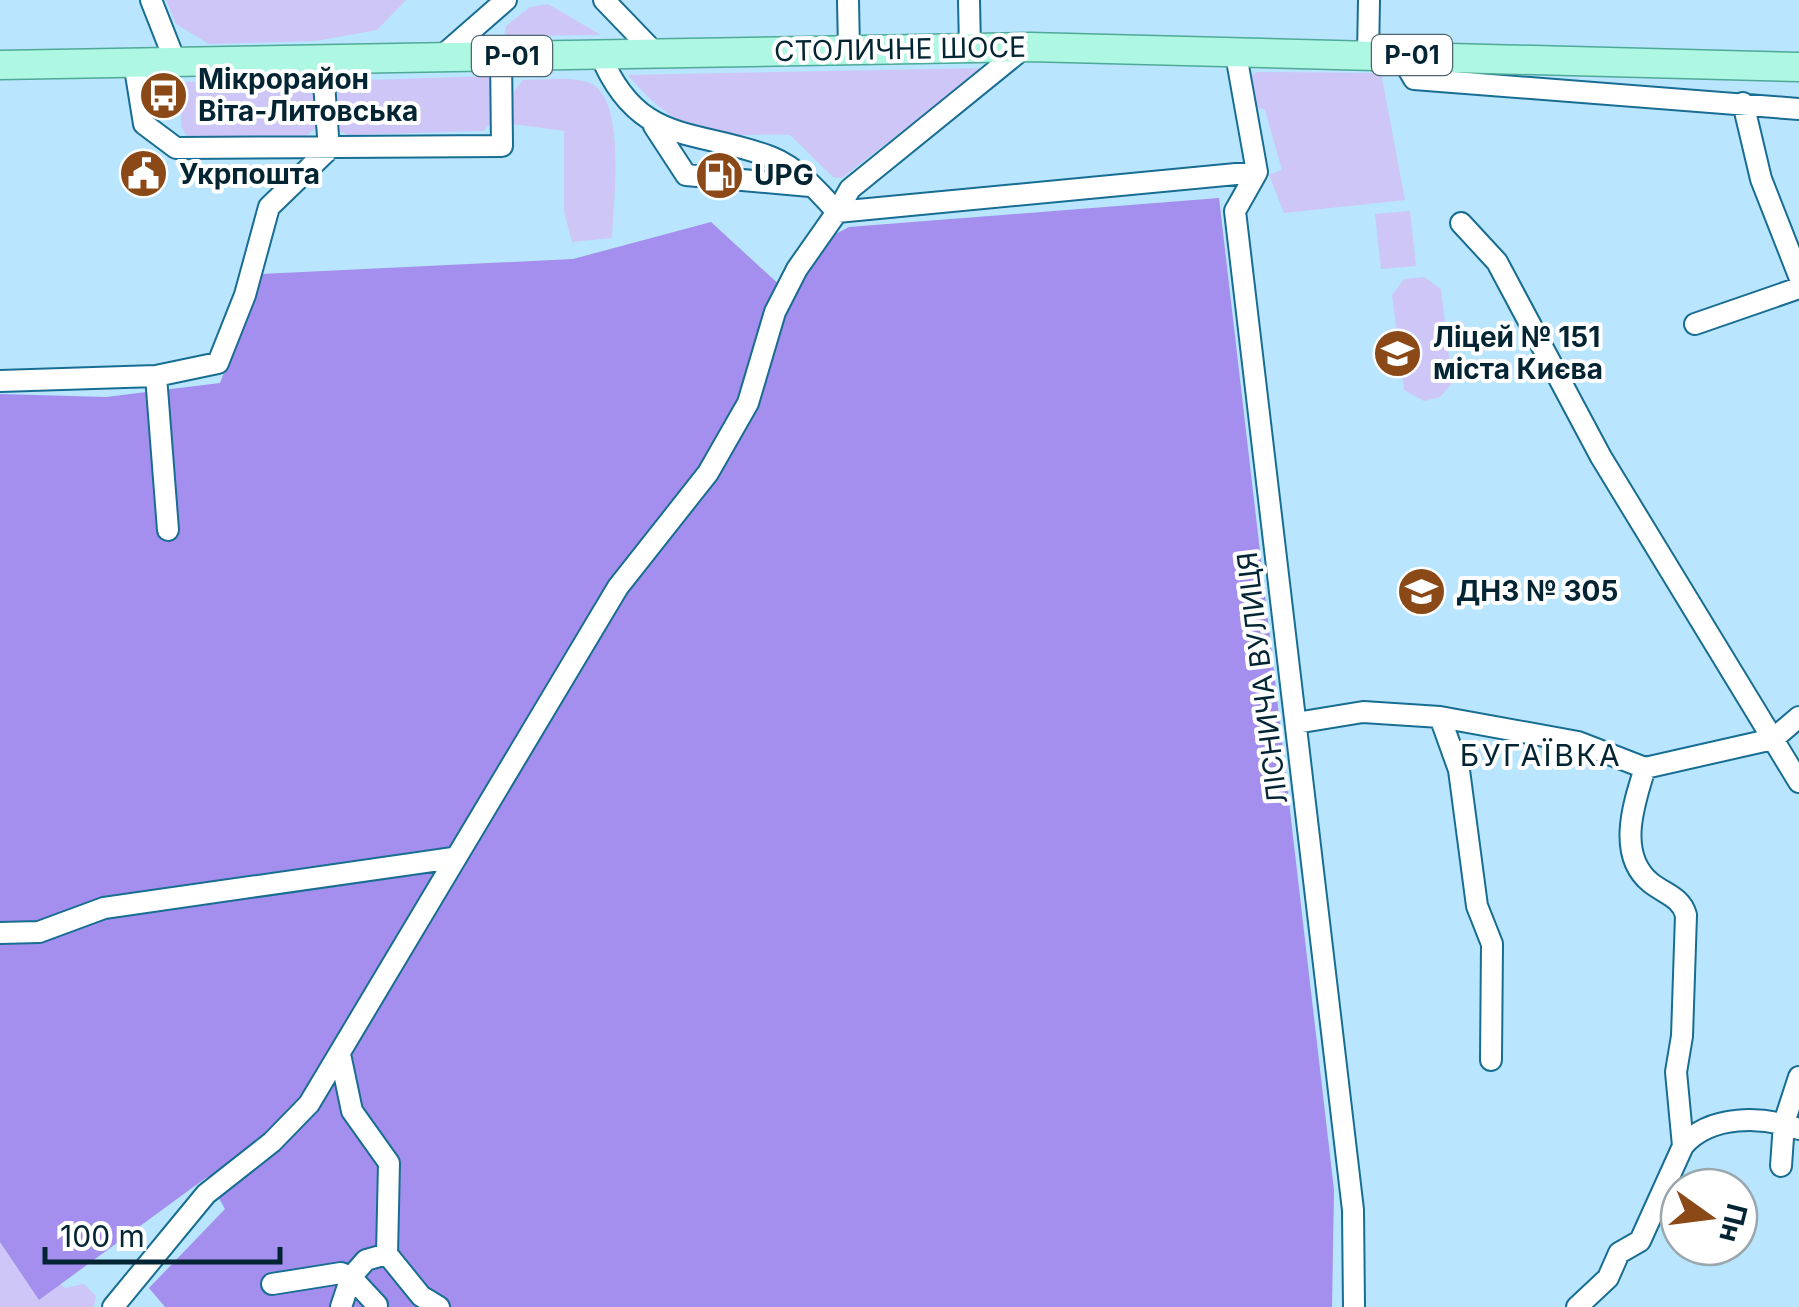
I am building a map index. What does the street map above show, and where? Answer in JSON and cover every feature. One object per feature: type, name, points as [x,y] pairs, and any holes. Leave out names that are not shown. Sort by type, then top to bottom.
[{"type":"main road","name":"СТОЛИЧНЕ ШОСЕ","points":[[0,64],[1025,47],[1235,49],[1799,67]]},
{"type":"street","points":[[151,0],[175,61]]},
{"type":"street","points":[[442,56],[506,0]]},
{"type":"street","points":[[604,0],[655,53]]},
{"type":"street","points":[[848,0],[849,50]]},
{"type":"street","points":[[968,0],[970,48]]},
{"type":"street","points":[[1368,54],[1369,0]]},
{"type":"street","points":[[113,1307],[206,1194],[272,1142],[309,1104],[618,587],[708,473],[748,403],[776,312],[797,269],[850,189],[1025,47]]},
{"type":"street","points":[[837,212],[1256,172],[1235,49]]},
{"type":"street","points":[[600,54],[612,83],[654,126],[686,175],[814,186]]},
{"type":"street","points":[[1400,55],[1414,79],[1799,109]]},
{"type":"street","points":[[134,62],[144,124],[176,148],[328,149],[502,146],[501,56]]},
{"type":"street","points":[[0,380],[156,376],[218,363],[245,295],[269,207],[328,149],[322,58]]},
{"type":"street","points":[[1742,102],[1761,178],[1799,276]]},
{"type":"street","points":[[654,126],[774,158],[814,186],[837,212]]},
{"type":"street","name":"ЛІСНИЧА ВУЛИЦЯ","points":[[1256,172],[1235,212],[1353,1210],[1354,1307]]},
{"type":"street","points":[[1461,223],[1497,262],[1600,456],[1799,782]]},
{"type":"street","points":[[1696,324],[1799,288]]},
{"type":"street","points":[[156,376],[168,530]]},
{"type":"street","points":[[1296,723],[1364,712],[1440,717],[1578,742],[1644,768],[1773,738],[1799,717]]},
{"type":"street","points":[[1440,717],[1458,770],[1477,906],[1492,944],[1492,1060]]},
{"type":"street","points":[[1644,768],[1630,832],[1635,856],[1647,880],[1679,900],[1686,915],[1682,1036],[1676,1072],[1682,1146]]},
{"type":"street","points":[[0,933],[39,932],[104,908],[453,858]]},
{"type":"street","points":[[340,1054],[352,1111],[389,1162],[387,1254],[421,1296],[439,1307]]},
{"type":"street","points":[[1781,1166],[1799,1077]]},
{"type":"street","points":[[1577,1307],[1608,1278],[1619,1253],[1640,1242],[1682,1146],[1706,1127],[1772,1118],[1791,1126]]},
{"type":"street","points":[[340,1307],[352,1276],[366,1260],[387,1254]]},
{"type":"street","points":[[272,1284],[341,1273],[352,1276],[377,1305]]},
{"type":"shaded area","points":[[166,0],[406,0],[377,30],[316,41],[209,44],[176,24]]},
{"type":"shaded area","points":[[548,4],[601,35],[504,36],[506,26],[530,7]]},
{"type":"shaded area","points":[[983,68],[842,178],[833,177],[790,135],[718,135],[692,128],[656,104],[628,75]]},
{"type":"shaded area","points":[[1256,72],[1381,73],[1405,200],[1284,213],[1269,175],[1282,170],[1265,110],[1252,105],[1248,80]]},
{"type":"shaded area","points":[[493,76],[494,120],[483,131],[348,135],[339,131],[336,81]]},
{"type":"shaded area","points":[[523,80],[580,80],[600,90],[608,106],[615,151],[612,238],[572,242],[564,211],[564,131],[513,124],[511,100]]},
{"type":"shaded area","points":[[303,81],[316,90],[321,124],[302,139],[188,137],[181,127],[182,82]]},
{"type":"shaded area","points":[[1219,198],[1334,1190],[1332,1307],[165,1307],[149,1288],[225,1209],[207,1177],[39,1300],[0,1242],[0,394],[106,397],[220,383],[261,274],[573,259],[711,222],[784,289],[820,242],[849,227]]},
{"type":"shaded area","points":[[1410,211],[1416,266],[1381,269],[1375,214]]},
{"type":"shaded area","points":[[1424,277],[1441,289],[1452,383],[1440,397],[1424,401],[1404,390],[1392,295],[1404,279]]},
{"type":"shaded area","points":[[0,1200],[64,1288],[84,1284],[96,1296],[94,1307],[0,1307]]},
{"type":"place","name":"Мікрорайон Віта-Литовська","points":[[163,95]]},
{"type":"place","name":"Укрпошта","points":[[144,174]]},
{"type":"place","name":"UPG","points":[[719,175]]},
{"type":"place","name":"Ліцей № 151 міста Києва","points":[[1398,353]]},
{"type":"place","name":"ДНЗ № 305","points":[[1421,591]]},
{"type":"district","name":"БУГАЇВКА","points":[[1541,756]]}]
